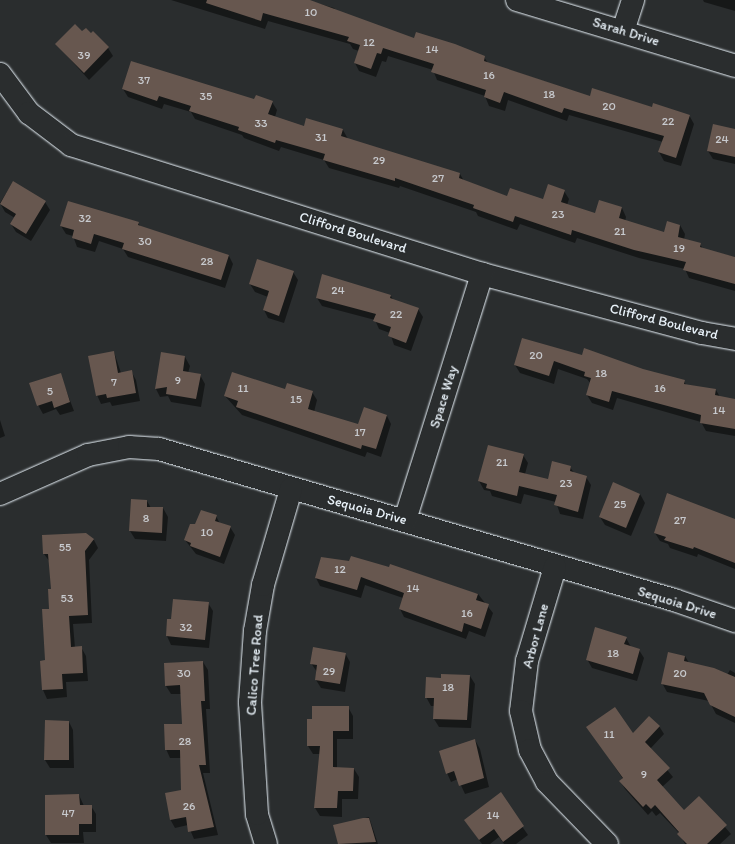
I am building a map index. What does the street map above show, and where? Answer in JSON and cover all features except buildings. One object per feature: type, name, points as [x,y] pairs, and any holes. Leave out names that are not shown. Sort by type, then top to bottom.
[{"type":"street","name":"Sarah Drive","points":[[517,0],[735,66]]},
{"type":"street","points":[[623,31],[633,0]]},
{"type":"street","name":"Clifford Boulevard","points":[[0,74],[29,113],[71,145],[482,274],[702,333],[735,339]]},
{"type":"street","name":"Space Way","points":[[405,520],[482,274]]},
{"type":"street","name":"Sequoia Drive","points":[[0,494],[88,455],[129,447],[159,449],[226,467],[291,489],[405,520],[556,567],[674,600],[735,621]]},
{"type":"street","name":"Calico Tree Road","points":[[266,844],[257,814],[250,702],[255,631],[263,585],[291,489]]},
{"type":"street","name":"Arbor Lane","points":[[556,567],[527,661],[521,711],[530,750],[547,782],[607,844]]}]
